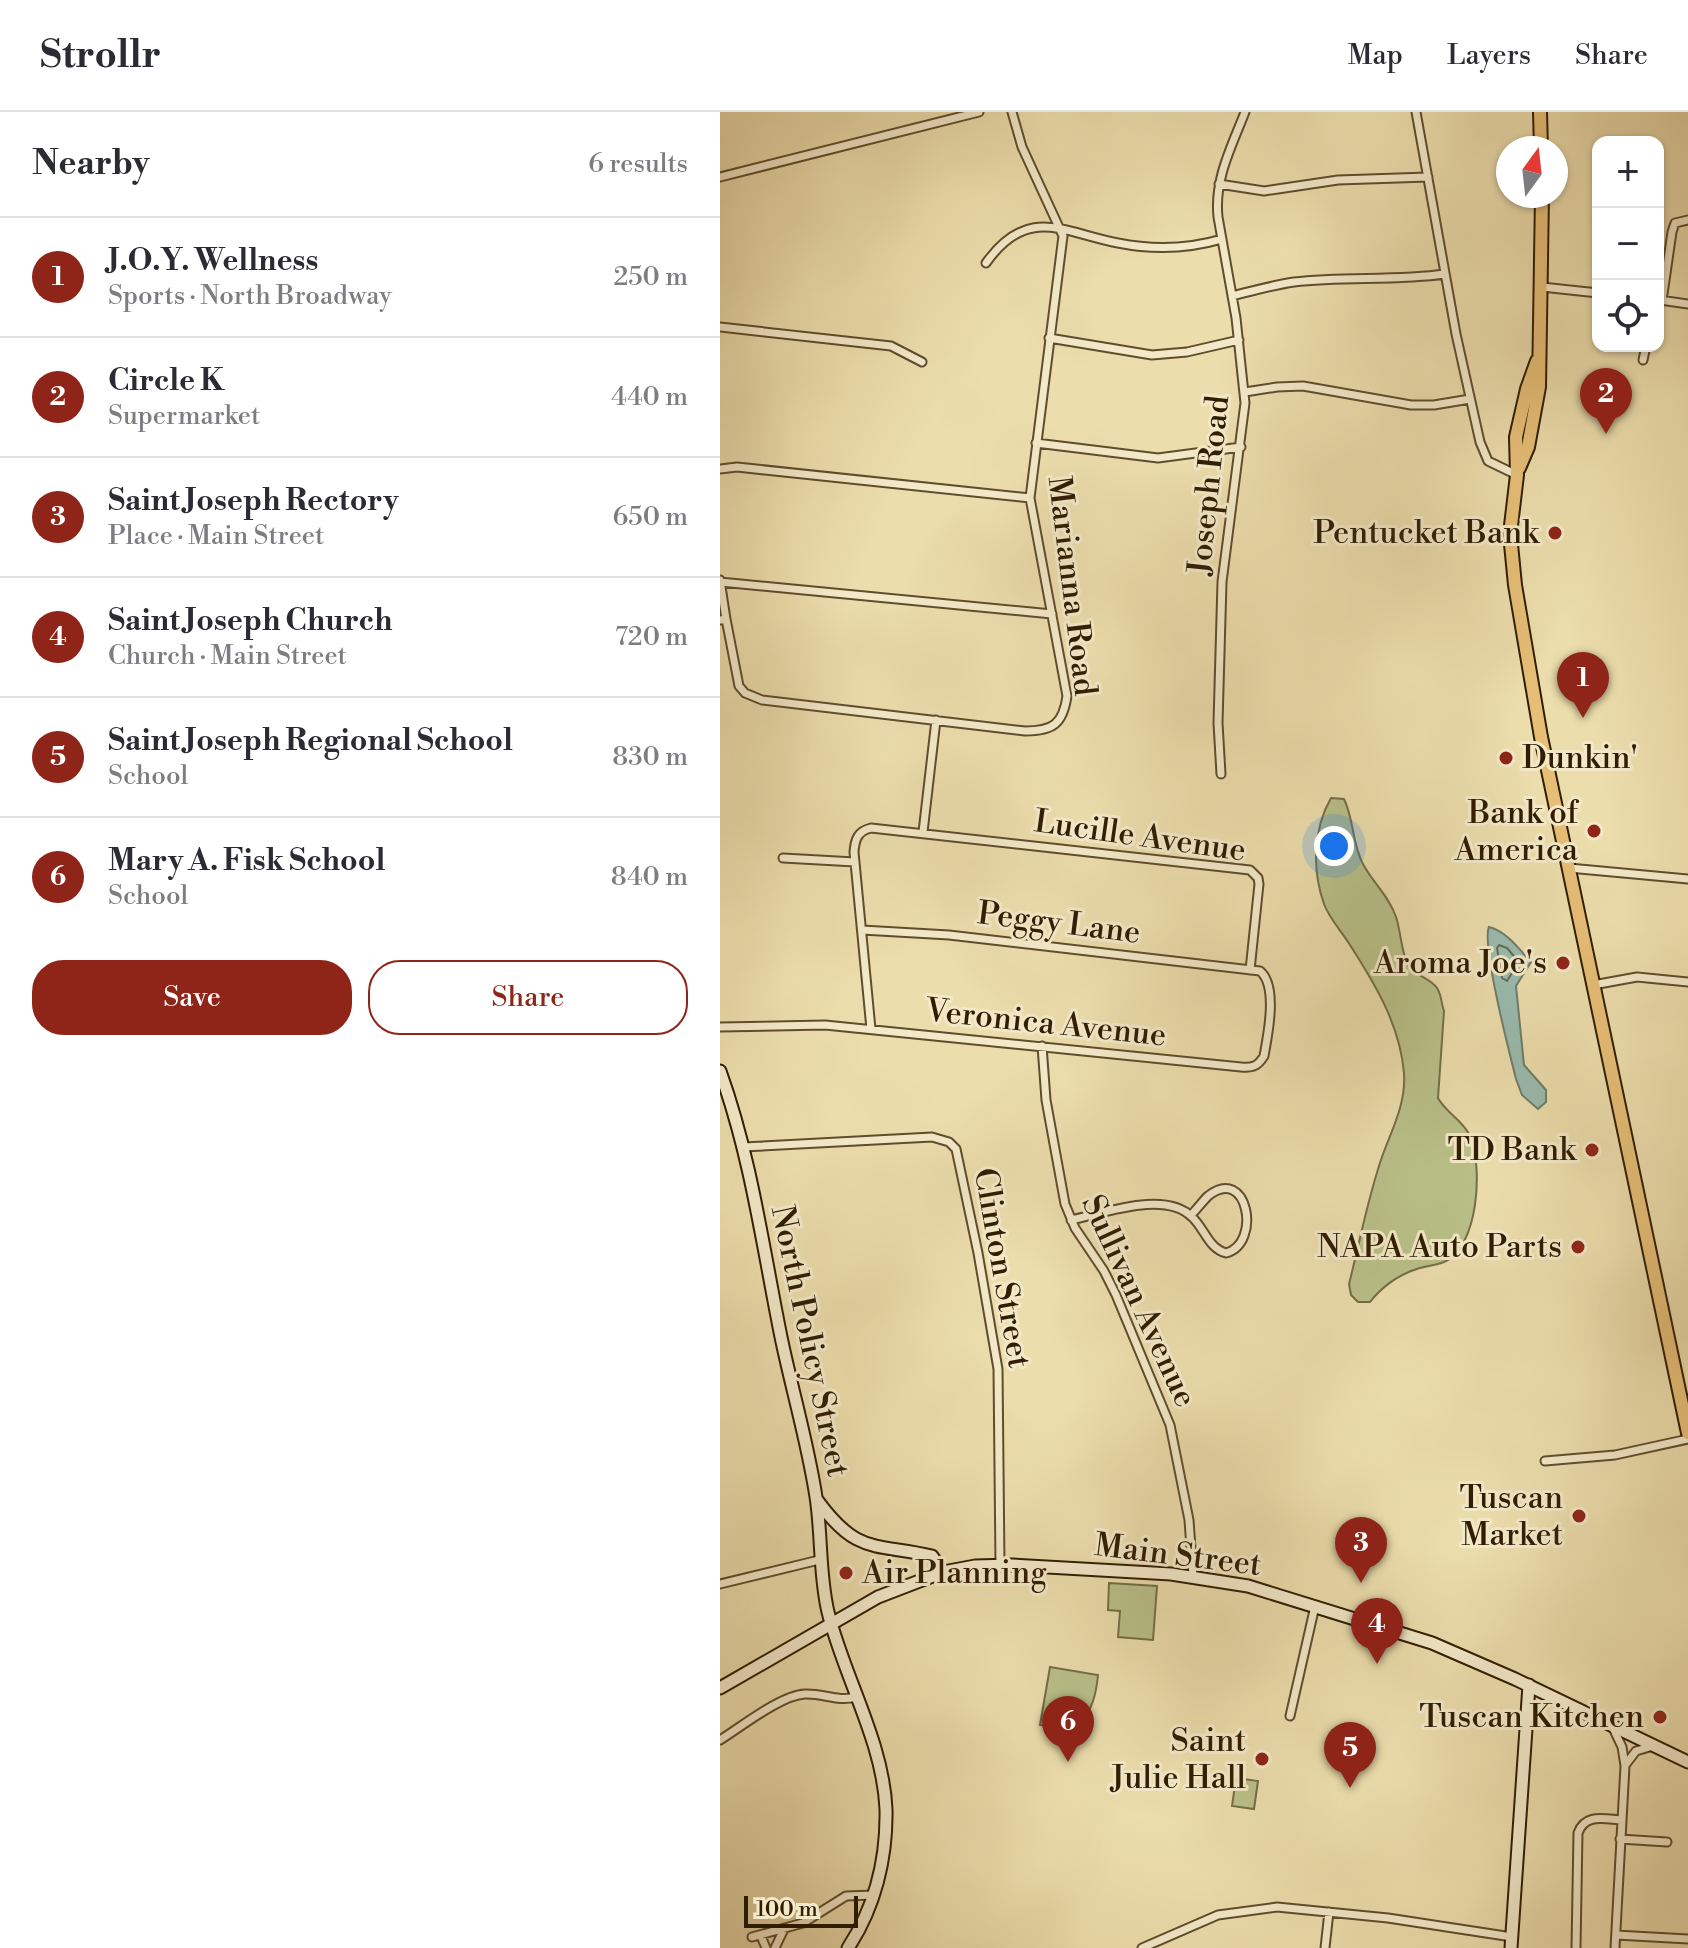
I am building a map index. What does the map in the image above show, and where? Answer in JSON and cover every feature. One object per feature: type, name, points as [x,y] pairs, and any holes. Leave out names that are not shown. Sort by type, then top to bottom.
[{"type":"main road","points":[[1540,112],[1541,136]]},
{"type":"main road","points":[[1542,208],[1542,287],[1537,361],[1516,437],[1517,475],[1510,534],[1515,585],[1530,685],[1688,1433]]},
{"type":"main road","name":"North Policy Street","points":[[720,1071],[743,1147],[816,1500],[819,1560],[832,1624],[880,1771],[886,1807],[884,1842],[874,1895],[848,1948]]},
{"type":"main road","points":[[816,1500],[838,1526],[853,1537],[878,1548],[932,1556],[943,1572]]},
{"type":"main road","name":"Main Street","points":[[720,1688],[878,1597],[943,1572],[1000,1565],[1193,1576],[1248,1586],[1432,1643],[1529,1685],[1688,1762]]},
{"type":"main road","points":[[1512,1942],[1529,1685]]},
{"type":"street","points":[[720,177],[979,112]]},
{"type":"street","name":"Marianna Road","points":[[720,581],[723,619],[736,677],[745,693],[753,697],[1034,731],[1052,727],[1064,714],[1067,696],[1030,498],[1063,244],[1061,227],[1027,159],[1012,112]]},
{"type":"street","name":"Joseph Road","points":[[1221,774],[1218,707],[1222,582],[1241,447],[1245,392],[1217,207],[1219,184],[1245,112]]},
{"type":"street","points":[[1416,112],[1470,399],[1486,457],[1497,467],[1517,475]]},
{"type":"street","points":[[1219,184],[1264,191],[1338,180],[1428,177]]},
{"type":"street","points":[[1664,280],[1675,223],[1688,220]]},
{"type":"street","points":[[986,263],[1004,243],[1042,226],[1061,227],[1093,238],[1146,247],[1200,245],[1222,239]]},
{"type":"street","points":[[1232,296],[1295,282],[1361,278],[1400,280],[1445,274]]},
{"type":"street","points":[[1542,287],[1592,292]]},
{"type":"street","points":[[1664,301],[1688,304]]},
{"type":"street","points":[[720,327],[891,346],[922,362]]},
{"type":"street","points":[[1049,338],[1152,355],[1187,352],[1239,340]]},
{"type":"street","points":[[1643,360],[1645,352]]},
{"type":"street","points":[[1245,392],[1303,386],[1411,405],[1470,399]]},
{"type":"street","points":[[1036,443],[1158,458],[1241,447]]},
{"type":"street","points":[[720,469],[737,467],[1030,498]]},
{"type":"street","points":[[720,581],[1052,614]]},
{"type":"street","points":[[923,832],[936,720]]},
{"type":"street","name":"Lucille Avenue","points":[[871,1029],[855,862],[857,837],[865,829],[923,832],[1250,870],[1258,878],[1259,884],[1250,970]]},
{"type":"street","points":[[783,858],[855,862]]},
{"type":"street","points":[[1569,868],[1688,879]]},
{"type":"street","name":"Peggy Lane","points":[[862,930],[949,935],[1250,970]]},
{"type":"street","name":"Veronica Avenue","points":[[720,1027],[804,1024],[871,1029],[1250,1068],[1264,1056],[1271,994],[1267,977],[1260,971],[1250,970]]},
{"type":"street","points":[[1593,985],[1637,977],[1688,982]]},
{"type":"street","name":"Sullivan Avenue","points":[[1042,1046],[1046,1100],[1065,1204],[1071,1220],[1116,1295],[1170,1425],[1189,1520],[1193,1576]]},
{"type":"street","name":"Clinton Street","points":[[743,1147],[932,1137],[949,1142],[956,1149],[976,1240],[998,1369],[1000,1565]]},
{"type":"street","points":[[1071,1220],[1158,1203],[1175,1206],[1191,1215],[1212,1245],[1226,1253],[1239,1245],[1247,1220],[1243,1199],[1235,1192],[1228,1190],[1209,1196],[1191,1215]]},
{"type":"street","points":[[1545,1461],[1615,1455],[1688,1439]]},
{"type":"street","points":[[720,1584],[819,1560]]},
{"type":"street","points":[[1290,1716],[1315,1606]]},
{"type":"street","points":[[720,1740],[792,1697],[806,1694],[841,1700],[856,1697]]},
{"type":"street","points":[[1611,1726],[1622,1747],[1625,1766],[1615,1948]]},
{"type":"street","points":[[1625,1766],[1636,1751],[1653,1746]]},
{"type":"street","points":[[1576,1948],[1578,1833],[1581,1824],[1586,1820],[1622,1820]]},
{"type":"street","points":[[1620,1839],[1667,1842]]},
{"type":"street","points":[[766,1948],[756,1937],[812,1918],[846,1896],[874,1895]]},
{"type":"street","points":[[1142,1948],[1203,1921],[1236,1911],[1277,1907],[1398,1919],[1512,1942]]},
{"type":"street","points":[[1325,1948],[1329,1912]]},
{"type":"street","points":[[775,1948],[784,1929]]},
{"type":"street","points":[[1616,1935],[1688,1939]]},
{"type":"green space","points":[[1331,798],[1344,799],[1359,856],[1393,909],[1408,965],[1434,985],[1440,994],[1444,1011],[1438,1098],[1467,1130],[1476,1166],[1477,1185],[1471,1223],[1456,1254],[1444,1262],[1401,1276],[1370,1302],[1358,1302],[1351,1295],[1349,1284],[1373,1186],[1401,1105],[1404,1073],[1402,1055],[1385,1006],[1329,914],[1320,891],[1316,850],[1321,823]]},
{"type":"green space","points":[[1109,1583],[1157,1586],[1153,1640],[1118,1637],[1120,1611],[1108,1610]]},
{"type":"green space","points":[[1050,1667],[1098,1675],[1089,1711],[1076,1722],[1040,1725]]},
{"type":"green space","points":[[1236,1778],[1258,1781],[1254,1809],[1232,1806]]},
{"type":"water","points":[[1489,927],[1507,936],[1531,962],[1516,986],[1524,1065],[1546,1090],[1546,1102],[1538,1109],[1522,1095],[1516,1079],[1492,976]]},
{"type":"place","name":"Circle K","points":[[1606,434]]},
{"type":"place","name":"Pentucket Bank","points":[[1555,533]]},
{"type":"place","name":"J.O.Y. Wellness","points":[[1583,718]]},
{"type":"place","name":"Dunkin'","points":[[1506,758]]},
{"type":"place","name":"Bank of America","points":[[1594,831]]},
{"type":"place","name":"Aroma Joe's","points":[[1563,963]]},
{"type":"place","name":"TD Bank","points":[[1592,1150]]},
{"type":"place","name":"NAPA Auto Parts","points":[[1578,1247]]},
{"type":"place","name":"Tuscan Market","points":[[1579,1516]]},
{"type":"place","name":"Air Planning","points":[[846,1573]]},
{"type":"place","name":"Saint Joseph Rectory","points":[[1361,1583]]},
{"type":"place","name":"Saint Joseph Church","points":[[1377,1664]]},
{"type":"place","name":"Tuscan Kitchen","points":[[1660,1717]]},
{"type":"place","name":"Saint Julie Hall","points":[[1262,1759]]},
{"type":"place","name":"Mary A. Fisk School","points":[[1068,1762]]},
{"type":"place","name":"Saint Joseph Regional School","points":[[1350,1788]]}]
